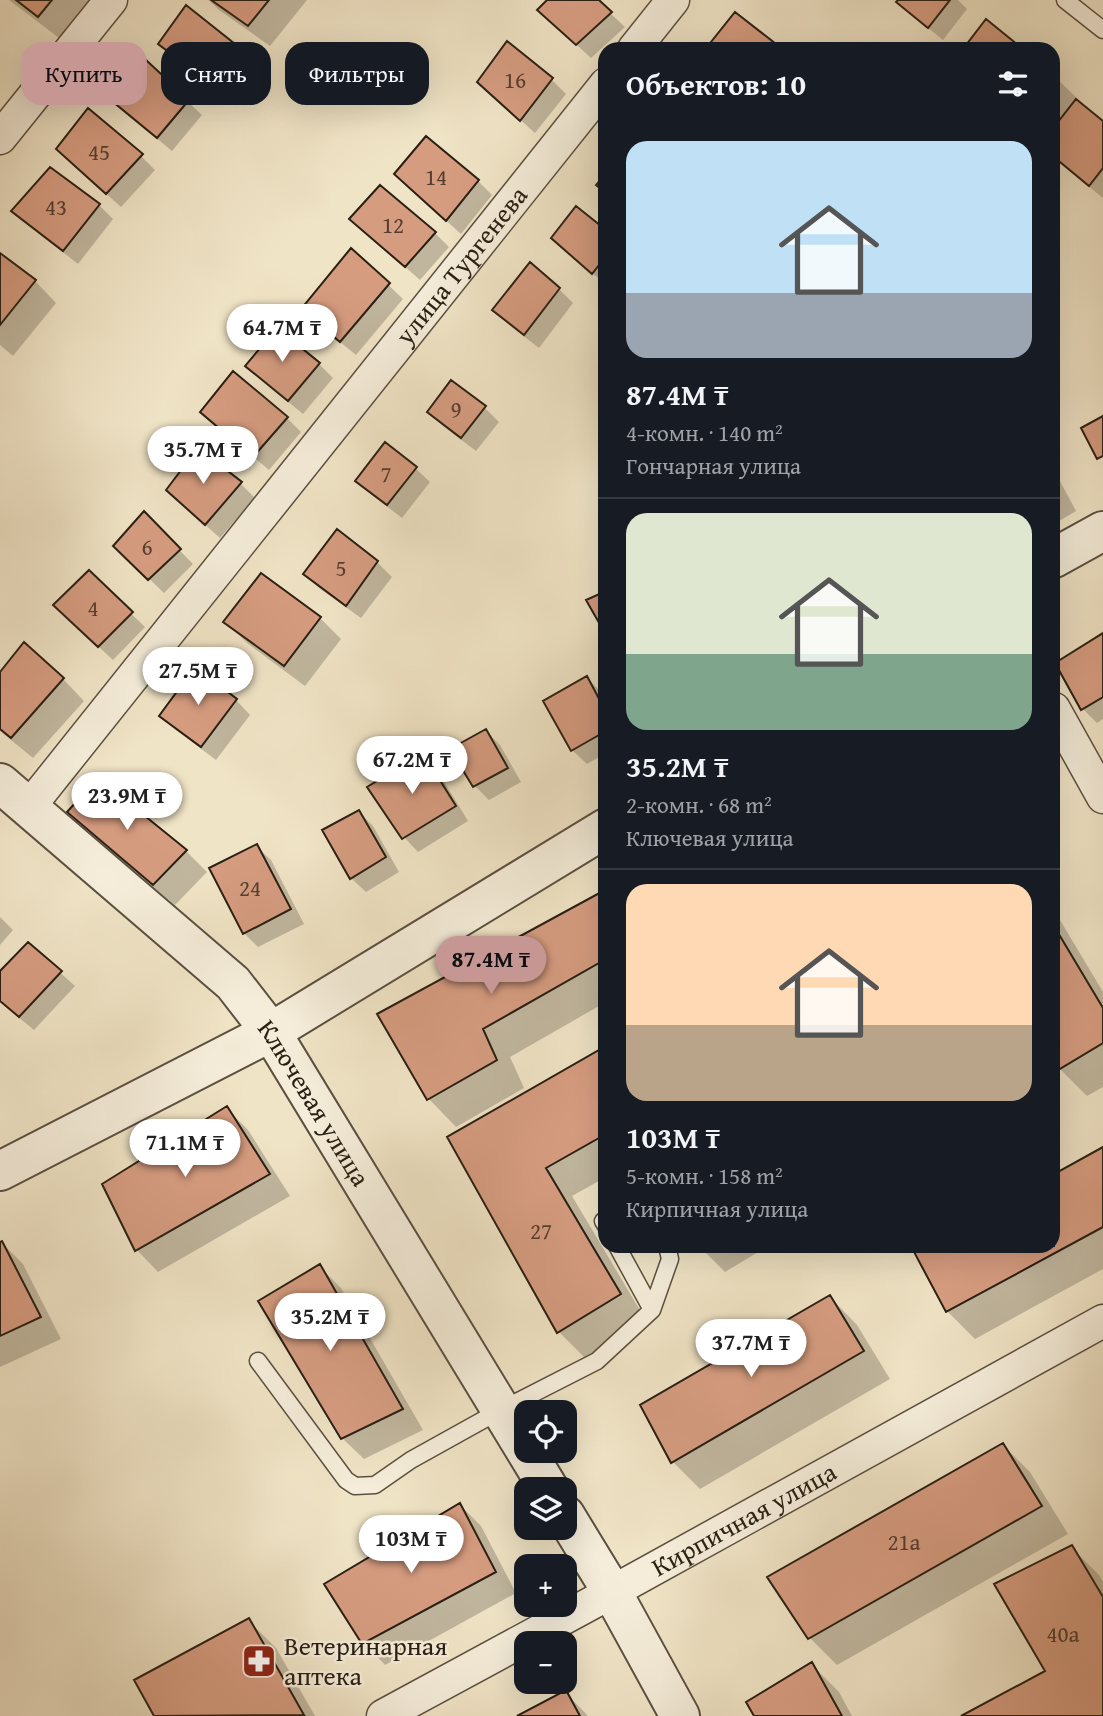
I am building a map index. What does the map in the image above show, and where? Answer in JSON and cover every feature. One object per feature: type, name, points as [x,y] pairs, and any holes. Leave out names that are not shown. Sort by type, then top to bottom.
[{"type":"street","points":[[0,138],[111,0]]},
{"type":"street","points":[[640,42],[673,0]]},
{"type":"street","name":"улица Тургенева","points":[[29,807],[598,94]]},
{"type":"street","points":[[1060,555],[1103,531]]},
{"type":"street","points":[[1060,720],[1103,797]]},
{"type":"street","name":"Ключевая улица","points":[[0,783],[233,983],[271,1032],[542,1477]]},
{"type":"street","points":[[0,1171],[271,1032],[598,833]]},
{"type":"street","name":"Кирпичная улица","points":[[383,1716],[1103,1321]]},
{"type":"street","points":[[577,1535],[612,1592],[680,1716]]},
{"type":"lane","points":[[1065,0],[1103,30]]},
{"type":"lane","points":[[621,1253],[652,1310]]},
{"type":"lane","points":[[258,1361],[346,1480],[355,1486],[375,1485],[411,1460],[597,1361],[652,1310],[670,1259],[669,1253]]},
{"type":"building","points":[[16,0],[52,0],[38,17]]},
{"type":"building","points":[[211,0],[269,0],[248,26]]},
{"type":"building","points":[[547,0],[599,0],[612,12],[576,45],[537,10]]},
{"type":"building","points":[[950,0],[928,28],[896,2]]},
{"type":"building","points":[[186,5],[232,42],[161,42],[161,46],[158,44]]},
{"type":"building","points":[[735,12],[773,42],[711,42]]},
{"type":"building","points":[[986,19],[1014,42],[968,42]]},
{"type":"building","points":[[507,41],[553,78],[520,121],[477,82]]},
{"type":"building","points":[[147,61],[161,74],[161,105],[185,105],[157,138],[117,105],[147,105]]},
{"type":"building","points":[[1076,99],[1103,121],[1103,168],[1089,186],[1060,162],[1060,119]]},
{"type":"building","points":[[88,108],[143,154],[106,194],[56,149]]},
{"type":"building","points":[[426,136],[479,180],[446,221],[394,174]]},
{"type":"building","points":[[50,167],[100,204],[63,251],[11,211]]},
{"type":"building","points":[[380,185],[436,232],[405,267],[349,219]]},
{"type":"building","points":[[576,206],[598,224],[598,266],[592,274],[551,238]]},
{"type":"building","points":[[351,248],[390,283],[340,342],[301,309]]},
{"type":"building","points":[[0,253],[36,280],[0,325]]},
{"type":"building","points":[[530,262],[560,288],[524,335],[492,310]]},
{"type":"building","points":[[277,328],[320,363],[288,401],[245,366]]},
{"type":"building","points":[[233,371],[288,417],[253,457],[200,412]]},
{"type":"building","points":[[451,380],[486,406],[461,438],[427,412]]},
{"type":"building","points":[[1103,416],[1103,456],[1097,459],[1081,428]]},
{"type":"building","points":[[385,442],[417,467],[387,505],[355,481]]},
{"type":"building","points":[[198,448],[242,482],[205,525],[166,490]]},
{"type":"building","points":[[144,511],[181,549],[148,580],[113,546]]},
{"type":"building","points":[[337,529],[378,561],[346,606],[303,574]]},
{"type":"building","points":[[89,570],[133,612],[98,647],[53,605]]},
{"type":"building","points":[[261,573],[321,617],[284,666],[223,622]]},
{"type":"building","points":[[598,595],[598,621],[586,600]]},
{"type":"building","points":[[1103,633],[1103,697],[1081,710],[1060,672],[1060,660]]},
{"type":"building","points":[[24,642],[64,678],[11,738],[0,729],[0,672]]},
{"type":"building","points":[[195,667],[237,699],[201,747],[159,716]]},
{"type":"building","points":[[587,676],[598,697],[598,736],[571,751],[543,701]]},
{"type":"building","points":[[486,729],[508,768],[473,787],[450,749]]},
{"type":"building","points":[[423,753],[456,806],[402,839],[367,787]]},
{"type":"building","points":[[98,778],[187,850],[153,885],[67,812]]},
{"type":"building","points":[[359,810],[386,857],[350,879],[322,830]]},
{"type":"building","points":[[257,844],[291,909],[243,934],[209,868]]},
{"type":"building","points":[[598,894],[598,964],[483,1029],[497,1060],[427,1100],[377,1014]]},
{"type":"building","points":[[1060,936],[1103,1008],[1103,1043],[1060,1069]]},
{"type":"building","points":[[28,942],[62,971],[19,1017],[0,1001],[0,971]]},
{"type":"building","points":[[598,1051],[598,1139],[546,1168],[621,1294],[557,1333],[447,1137]]},
{"type":"building","points":[[227,1106],[270,1174],[135,1251],[102,1184]]},
{"type":"building","points":[[1103,1147],[1103,1227],[1060,1250],[1060,1171]]},
{"type":"building","points":[[2,1241],[41,1317],[0,1336],[0,1242]]},
{"type":"building","points":[[915,1253],[1055,1253],[946,1312]]},
{"type":"building","points":[[320,1264],[403,1409],[341,1439],[258,1301]]},
{"type":"building","points":[[830,1295],[864,1351],[671,1463],[640,1405]]},
{"type":"building","points":[[1003,1443],[1042,1506],[808,1639],[767,1577]]},
{"type":"building","points":[[460,1503],[496,1572],[362,1644],[324,1584]]},
{"type":"building","points":[[1072,1545],[1103,1597],[1103,1716],[961,1716],[1045,1671],[994,1584]]},
{"type":"building","points":[[249,1618],[304,1715],[154,1716],[134,1680]]},
{"type":"building","points":[[812,1662],[842,1716],[754,1716],[746,1702]]},
{"type":"building","points":[[558,1694],[568,1694],[580,1716],[517,1716]]},
{"type":"place","name":"Ветеринарная аптека","points":[[259,1661]]}]
